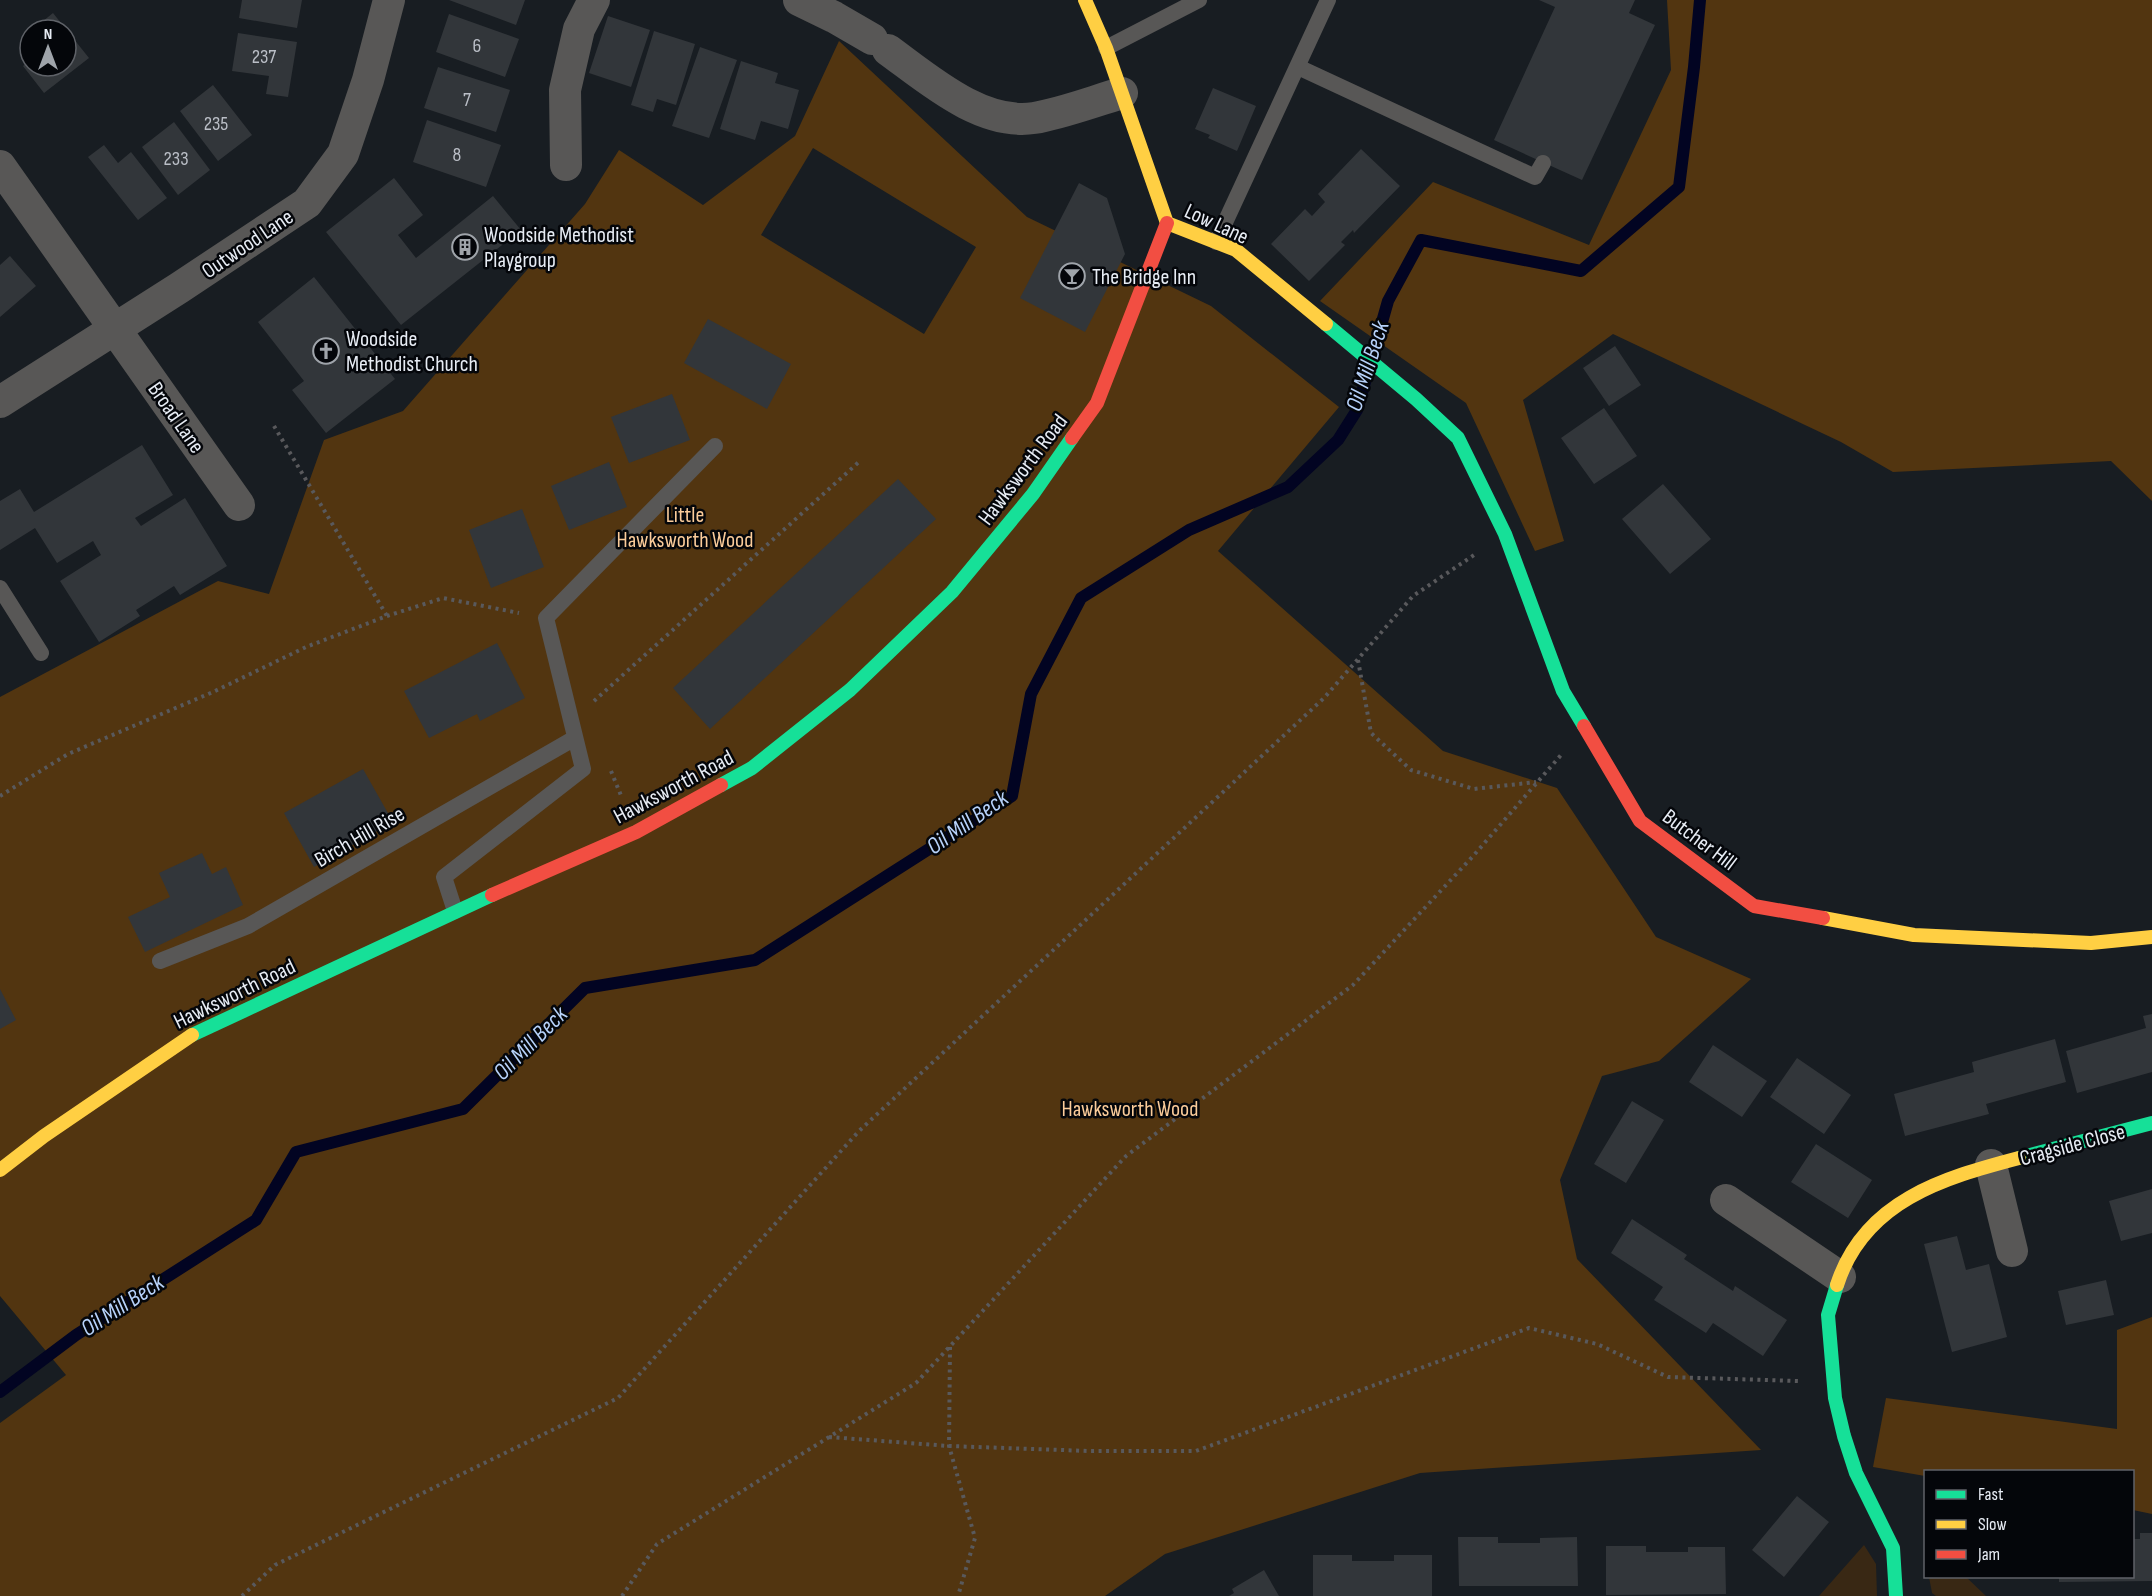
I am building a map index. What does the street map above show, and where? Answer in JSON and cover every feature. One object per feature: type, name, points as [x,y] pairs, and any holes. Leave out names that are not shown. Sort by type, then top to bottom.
[{"type":"street","name":"Outwood Lane","points":[[0,402],[307,203],[343,154],[368,80],[389,0]]},
{"type":"street","points":[[567,165],[565,90],[579,28],[594,0]]},
{"type":"street","points":[[799,0],[834,17],[880,45],[962,101],[1002,118],[1033,118],[1122,93]]},
{"type":"street","name":"Low Lane","points":[[1085,0],[1106,48],[1167,223],[1236,250],[1416,399],[1458,438]]},
{"type":"street","name":"Broad Lane","points":[[0,166],[240,505]]},
{"type":"street","name":"Hawksworth Road","points":[[0,1170],[44,1136],[187,1037],[455,911],[636,832],[752,768],[850,690],[952,592],[1033,494],[1097,403],[1167,223]]},
{"type":"street","name":"Butcher Hill","points":[[1458,438],[1505,534],[1563,690],[1640,821],[1754,906],[1914,935],[2091,943],[2152,937]]},
{"type":"street","name":"Cragside Close","points":[[1896,1596],[1893,1548],[1856,1473],[1835,1398],[1828,1315],[1840,1276],[1853,1252],[1870,1229],[1890,1210],[1916,1192],[1945,1179],[2152,1123]]},
{"type":"street","name":"Cragside Close","points":[[1991,1166],[2012,1251]]},
{"type":"street","points":[[1726,1200],[1840,1276]]},
{"type":"lane","points":[[1106,48],[1199,0]]},
{"type":"lane","points":[[1216,242],[1328,0]]},
{"type":"lane","points":[[1298,68],[1535,177],[1543,163]]},
{"type":"lane","points":[[455,911],[444,877],[583,769],[546,618],[714,446]]},
{"type":"lane","points":[[0,588],[41,654]]},
{"type":"lane","name":"Birch Hill Rise","points":[[160,961],[248,926],[575,738]]},
{"type":"path","points":[[274,426],[387,616]]},
{"type":"path","points":[[593,701],[860,461]]},
{"type":"path","points":[[242,1596],[275,1565],[618,1398],[859,1131],[1324,698],[1413,596],[1505,534]]},
{"type":"path","points":[[0,796],[68,754],[213,692],[306,647],[387,616],[443,598],[546,618]]},
{"type":"path","points":[[1358,659],[1371,733],[1411,770],[1473,789],[1537,782]]},
{"type":"path","points":[[622,1596],[657,1544],[916,1383],[1126,1156],[1353,985],[1473,855],[1558,758],[1587,731]]},
{"type":"path","points":[[610,770],[636,832]]},
{"type":"path","points":[[828,1437],[949,1446],[1089,1451],[1196,1451],[1529,1328],[1597,1344],[1668,1377],[1806,1381],[1835,1398]]},
{"type":"path","points":[[950,1346],[949,1446],[975,1538],[958,1596]]},
{"type":"shaded area","points":[[1864,1545],[1876,1564],[1877,1596],[1819,1596]]},
{"type":"shaded area","points":[[1929,1578],[1967,1578],[1986,1596],[1936,1596],[1932,1593]]},
{"type":"green space","points":[[1667,0],[2152,0],[2152,501],[2111,461],[1893,472],[1841,442],[1613,334],[1523,400],[1564,541],[1535,551],[1466,403],[1320,301],[1433,182],[1589,245],[1671,70]]},
{"type":"green space","name":"Hawksworth Wood","points":[[839,41],[1027,217],[1211,306],[1339,407],[1218,551],[1443,751],[1557,788],[1656,937],[1751,979],[1659,1061],[1602,1076],[1560,1180],[1577,1259],[1761,1450],[1420,1473],[1165,1554],[1105,1596],[0,1596],[0,1423],[66,1375],[0,1296],[0,697],[218,581],[269,594],[324,440],[403,411],[585,204],[619,150],[703,205],[795,136]],"holes":[[[813,148],[976,247],[924,334],[761,235]]]},
{"type":"green space","points":[[2152,1317],[2152,1514],[2134,1510],[2134,1470],[1924,1470],[1924,1476],[1873,1467],[1886,1398],[2117,1429],[2117,1330]]},
{"type":"building","points":[[242,0],[302,0],[297,28],[239,18]]},
{"type":"building","points":[[449,0],[525,0],[516,25]]},
{"type":"building","points":[[1539,0],[1635,0],[1629,13],[1655,25],[1582,180],[1494,140],[1555,7]]},
{"type":"building","points":[[53,13],[57,18],[47,18]]},
{"type":"building","points":[[449,14],[519,39],[505,77],[436,52]]},
{"type":"building","points":[[608,16],[650,30],[631,87],[589,73]]},
{"type":"building","points":[[654,31],[695,44],[676,105],[657,99],[653,112],[631,105]]},
{"type":"building","points":[[238,33],[297,42],[288,97],[266,94],[269,76],[232,71]]},
{"type":"building","points":[[78,44],[89,58],[78,67]]},
{"type":"building","points":[[700,47],[737,60],[709,138],[672,126]]},
{"type":"building","points":[[741,61],[778,73],[775,83],[799,90],[788,129],[761,121],[755,140],[720,129]]},
{"type":"building","points":[[438,67],[510,90],[496,132],[424,108]]},
{"type":"building","points":[[32,78],[63,78],[44,93]]},
{"type":"building","points":[[213,85],[252,135],[218,161],[180,111]]},
{"type":"building","points":[[1213,88],[1256,106],[1237,151],[1208,138],[1210,135],[1195,129]]},
{"type":"building","points":[[427,120],[501,145],[486,187],[413,162]]},
{"type":"building","points":[[174,122],[210,170],[178,195],[142,147]]},
{"type":"building","points":[[104,145],[118,163],[131,152],[167,198],[138,220],[88,157]]},
{"type":"building","points":[[1361,149],[1400,186],[1354,233],[1353,230],[1341,242],[1345,245],[1309,281],[1271,244],[1305,209],[1312,216],[1325,202],[1318,194]]},
{"type":"building","name":"Woodside Methodist Playgroup","points":[[394,178],[423,215],[398,235],[416,258],[493,196],[521,230],[401,325],[326,232]]},
{"type":"building","name":"The Bridge Inn","points":[[1079,183],[1107,198],[1125,254],[1085,332],[1020,298]]},
{"type":"building","points":[[10,256],[36,286],[0,317],[0,265]]},
{"type":"building","name":"Woodside Methodist Church","points":[[314,277],[395,379],[326,433],[292,390],[304,381],[258,322]]},
{"type":"building","points":[[708,319],[791,364],[767,409],[684,363]]},
{"type":"building","points":[[1615,346],[1641,385],[1609,406],[1583,368]]},
{"type":"building","points":[[672,394],[690,440],[629,463],[611,417]]},
{"type":"building","points":[[1604,408],[1637,456],[1594,484],[1561,438]]},
{"type":"building","points":[[142,445],[173,495],[135,518],[141,526],[185,498],[227,566],[180,595],[174,586],[136,610],[140,616],[99,642],[60,581],[101,555],[93,541],[57,563],[35,528],[0,550],[0,501],[20,489],[34,512]]},
{"type":"building","points":[[609,462],[627,507],[569,530],[551,486]]},
{"type":"building","points":[[898,479],[936,519],[710,729],[673,688]]},
{"type":"building","points":[[1663,484],[1711,539],[1670,574],[1622,519]]},
{"type":"building","points":[[522,509],[544,567],[491,588],[469,530]]},
{"type":"building","points":[[497,643],[525,698],[480,721],[477,714],[429,738],[404,691]]},
{"type":"building","points":[[363,769],[393,822],[314,867],[284,813]]},
{"type":"building","points":[[202,853],[212,874],[226,867],[243,905],[145,952],[128,917],[170,897],[159,873]]},
{"type":"building","points":[[0,989],[16,1020],[0,1029]]},
{"type":"building","points":[[2152,1014],[2152,1072],[2077,1093],[2066,1051],[2146,1028],[2143,1016]]},
{"type":"building","points":[[2055,1039],[2066,1082],[1986,1104],[1989,1114],[1905,1136],[1894,1094],[1974,1072],[1972,1062]]},
{"type":"building","points":[[1713,1045],[1767,1081],[1742,1117],[1689,1082]]},
{"type":"building","points":[[1797,1058],[1851,1095],[1824,1134],[1770,1097]]},
{"type":"building","points":[[1632,1101],[1664,1120],[1626,1183],[1594,1164]]},
{"type":"building","points":[[1816,1144],[1872,1180],[1848,1218],[1791,1182]]},
{"type":"building","points":[[2152,1189],[2152,1233],[2121,1241],[2109,1201]]},
{"type":"building","points":[[1632,1219],[1687,1255],[1684,1259],[1733,1291],[1735,1286],[1787,1320],[1763,1356],[1713,1323],[1706,1333],[1654,1300],[1663,1287],[1611,1253]]},
{"type":"building","points":[[1957,1236],[1966,1270],[1989,1264],[2007,1337],[1952,1352],[1924,1244]]},
{"type":"building","points":[[2106,1280],[2114,1315],[2066,1325],[2058,1291]]},
{"type":"building","points":[[1797,1496],[1829,1522],[1784,1577],[1752,1550]]},
{"type":"building","points":[[2140,1533],[2152,1533],[2152,1581],[2059,1582],[2059,1578],[2134,1578],[2134,1539],[2140,1539]]},
{"type":"building","points":[[1458,1537],[1498,1537],[1498,1543],[1540,1543],[1540,1538],[1577,1537],[1578,1586],[1459,1586]]},
{"type":"building","points":[[1606,1546],[1646,1546],[1646,1552],[1688,1552],[1688,1547],[1725,1547],[1726,1594],[1606,1595]]},
{"type":"building","points":[[1313,1555],[1352,1555],[1352,1561],[1394,1561],[1394,1555],[1432,1555],[1432,1596],[1313,1596]]},
{"type":"building","points":[[1264,1570],[1279,1596],[1229,1596],[1234,1593],[1232,1589]]},
{"type":"waterway","name":"Oil Mill Beck","points":[[0,1392],[76,1335],[256,1220],[296,1152],[463,1109],[585,988],[755,960],[1012,796],[1031,694],[1081,598],[1189,530],[1288,487],[1338,440],[1357,410],[1388,301],[1421,240],[1581,271],[1679,187],[1700,0]]},
{"type":"traffic: fast","points":[[1326,324],[1416,399],[1458,438],[1505,534],[1563,691],[1584,726]]},
{"type":"traffic: fast","points":[[721,785],[752,768],[850,690],[952,592],[1033,494],[1072,438]]},
{"type":"traffic: fast","points":[[192,1035],[492,895]]},
{"type":"traffic: fast","points":[[2019,1158],[2152,1123]]},
{"type":"traffic: fast","points":[[1837,1285],[1828,1315],[1835,1398],[1856,1473],[1893,1548],[1896,1596]]},
{"type":"traffic: slow","points":[[1085,0],[1106,48],[1167,223],[1236,250],[1326,324]]},
{"type":"traffic: slow","points":[[1823,918],[1914,935],[2091,943],[2152,937]]},
{"type":"traffic: slow","points":[[0,1170],[44,1136],[192,1035]]},
{"type":"traffic: slow","points":[[1837,1285],[1849,1256],[1866,1233],[1886,1213],[1935,1185],[1962,1174],[2019,1158]]},
{"type":"traffic: jam","points":[[1072,438],[1097,403],[1167,223]]},
{"type":"traffic: jam","points":[[1584,726],[1640,821],[1754,906],[1823,918]]},
{"type":"traffic: jam","points":[[492,895],[636,832],[721,785]]},
{"type":"place","name":"Woodside Methodist Playgroup","points":[[465,247]]},
{"type":"place","name":"The Bridge Inn","points":[[1072,276]]},
{"type":"place","name":"Woodside Methodist Church","points":[[326,351]]},
{"type":"park label","name":"Little Hawksworth Wood","points":[[685,526]]}]
